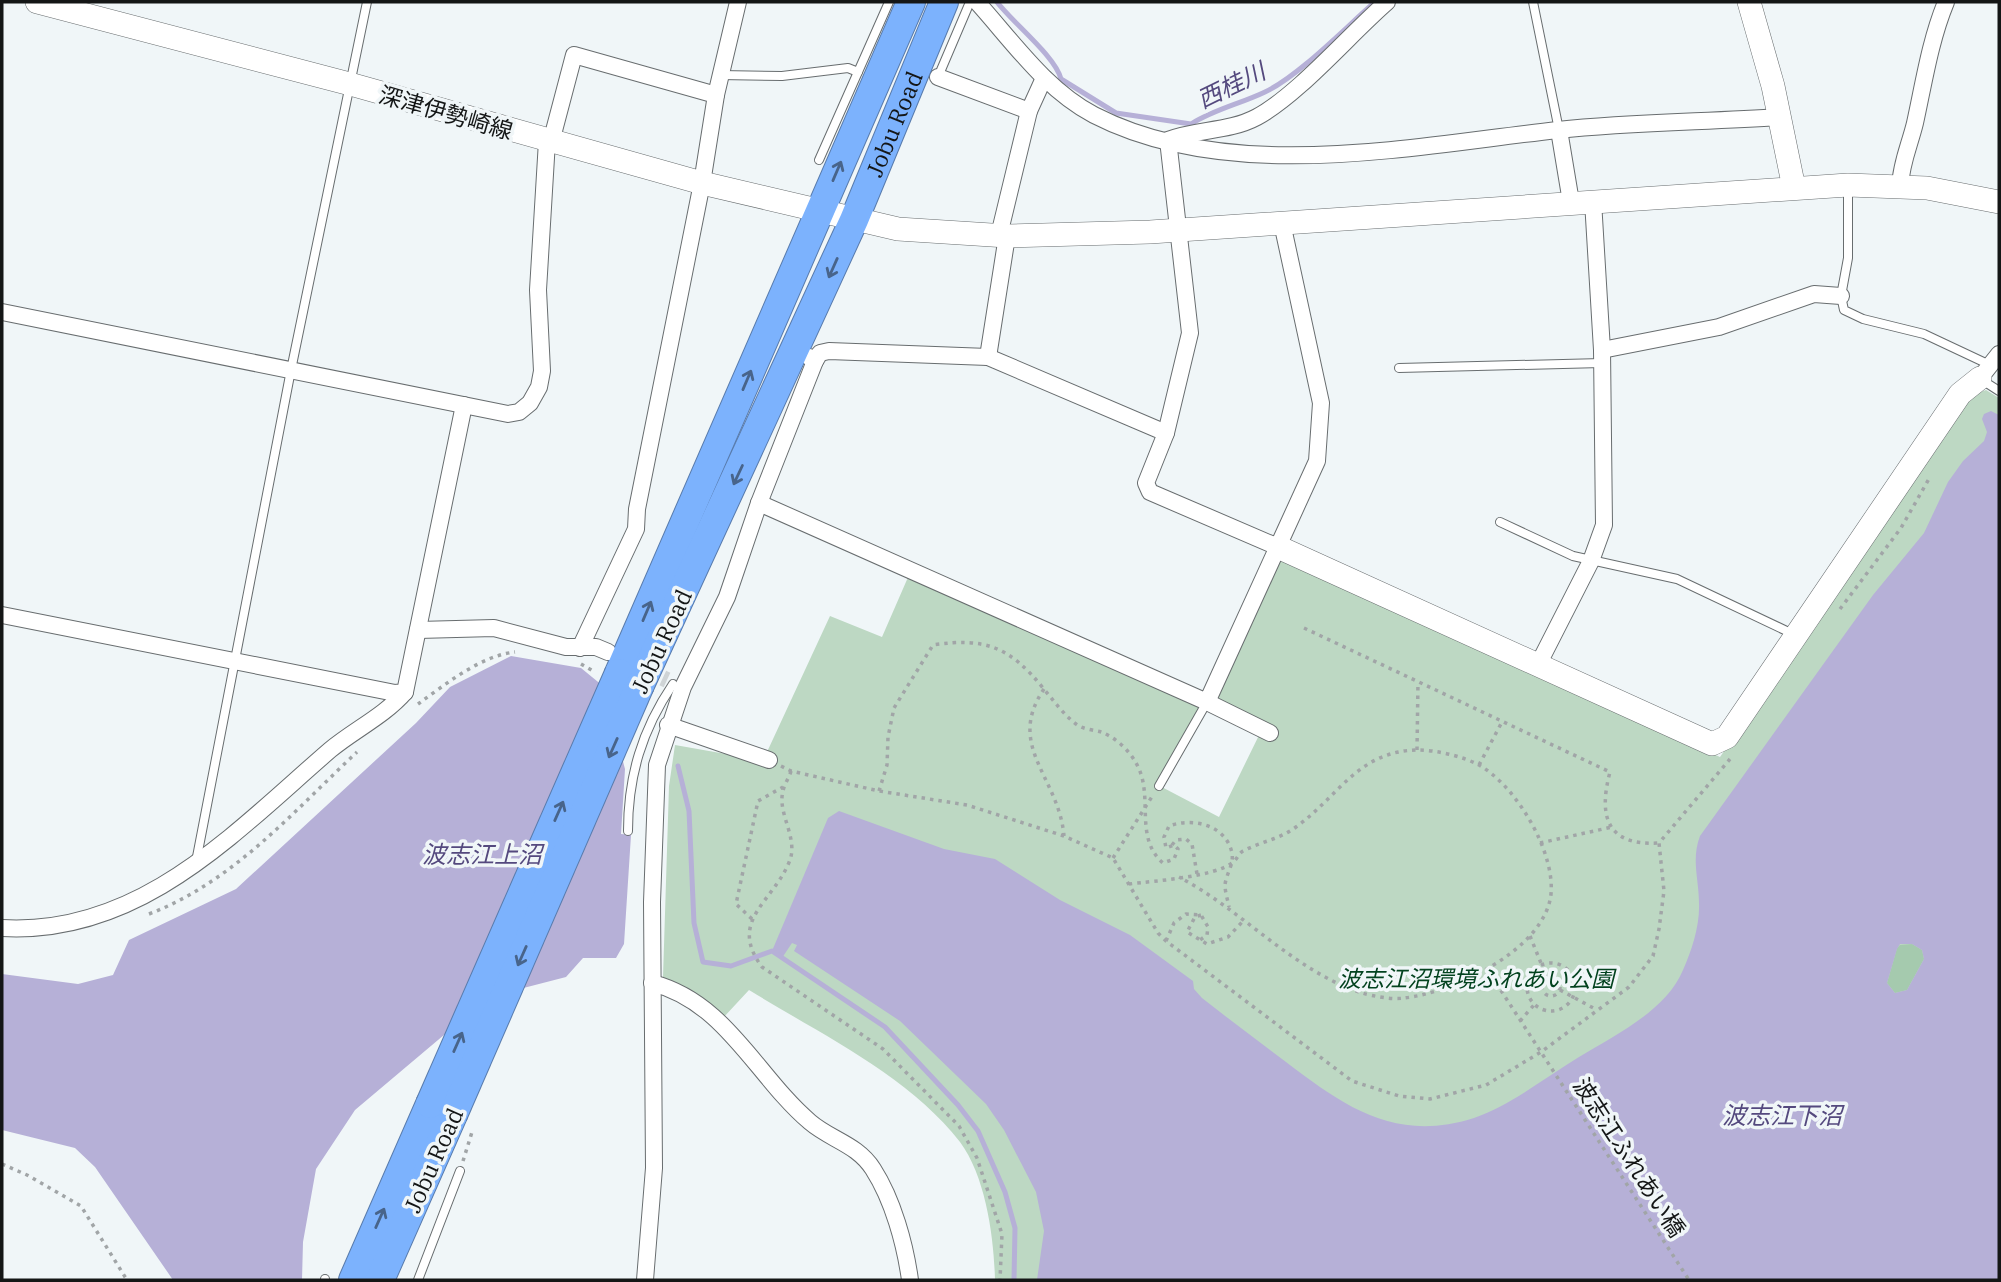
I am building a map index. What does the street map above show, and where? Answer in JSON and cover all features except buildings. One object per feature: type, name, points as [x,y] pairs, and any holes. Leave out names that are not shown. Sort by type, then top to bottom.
[{"type":"highway","name":"Jobu Road","points":[[642,677],[820,212],[883,39],[911,2]]},
{"type":"highway","name":"Jobu Road","points":[[353,1280],[441,1110],[642,677],[806,355],[855,220],[949,8]]},
{"type":"highway","name":"Jobu Road","points":[[380,1280],[441,1110]]},
{"type":"street","name":"深津伊勢崎線","points":[[37,2],[350,84],[702,183],[898,229],[1003,236],[1177,230],[1848,185],[1899,186],[1955,192],[1999,202]]},
{"type":"street","points":[[580,655],[636,528],[637,509],[702,183],[716,95],[738,2]]},
{"type":"street","points":[[977,2],[1044,78],[1067,99],[1118,127],[1234,154],[1267,156],[1452,144],[1559,130],[1651,122],[1780,117]]},
{"type":"street","points":[[1168,140],[1185,134],[1235,126],[1257,117],[1281,100],[1387,2]]},
{"type":"street","points":[[1749,2],[1780,117],[1794,187]]},
{"type":"street","points":[[1899,186],[1900,170],[1914,126],[1935,28],[1946,2]]},
{"type":"street","points":[[2,312],[508,414],[519,412],[530,403],[539,387],[542,371],[538,290],[549,142],[574,55],[716,95]]},
{"type":"street","points":[[939,76],[1029,111]]},
{"type":"street","points":[[988,357],[1003,236],[1029,111],[1044,78]]},
{"type":"street","points":[[1539,663],[1591,561],[1604,525],[1602,356],[1582,202],[1559,130]]},
{"type":"street","points":[[1168,140],[1177,230],[1190,310],[1190,333],[1166,433],[1146,483],[1150,492],[1539,663],[1712,744],[1727,737],[1960,394],[1992,372]]},
{"type":"street","points":[[1207,702],[1317,461],[1321,403],[1282,223]]},
{"type":"street","points":[[1602,356],[1718,327],[1814,294],[1841,296]]},
{"type":"street","points":[[642,677],[727,597],[806,355],[829,351],[988,357],[1166,433]]},
{"type":"street","points":[[2,928],[60,923],[113,911],[195,865],[246,827],[331,749],[405,692],[464,405]]},
{"type":"street","points":[[759,503],[1207,702],[1270,733]]},
{"type":"street","points":[[2,615],[395,693],[405,692]]},
{"type":"street","points":[[418,630],[494,628],[566,647],[580,655]]},
{"type":"street","points":[[580,655],[596,647],[642,677],[668,725],[769,760]]},
{"type":"street","points":[[645,1280],[654,1168],[653,825],[657,765],[668,725]]},
{"type":"street","points":[[652,983],[679,992],[729,1029],[809,1121],[857,1150],[866,1159],[888,1201],[907,1260],[910,1280]]},
{"type":"lane","points":[[195,865],[291,370],[367,2]]},
{"type":"lane","points":[[819,160],[859,72],[883,39],[889,2]]},
{"type":"lane","points":[[939,76],[949,8],[971,2]]},
{"type":"lane","points":[[1533,2],[1559,130]]},
{"type":"lane","points":[[720,75],[782,76],[848,68],[859,72]]},
{"type":"lane","points":[[1848,185],[1848,258],[1841,296],[1844,310],[1924,334],[1992,372]]},
{"type":"lane","points":[[1399,368],[1602,356]]},
{"type":"lane","points":[[1500,522],[1573,556],[1677,579],[1796,635]]},
{"type":"lane","points":[[628,831],[630,783],[647,733],[642,677]]},
{"type":"lane","points":[[1158,786],[1207,702]]},
{"type":"lane","points":[[418,1280],[460,1171]]},
{"type":"path","points":[[769,760],[791,771],[879,791],[967,805],[1064,836],[1113,858],[1158,933],[1166,941],[1352,1081],[1399,1096],[1430,1099],[1486,1085],[1541,1052],[1629,987],[1653,956],[1664,891],[1659,844],[1640,844],[1618,835],[1612,827],[1606,818],[1603,798],[1610,772],[1304,628]]},
{"type":"path","points":[[879,791],[887,765],[888,737],[894,708],[933,645],[962,640],[993,646],[1020,660],[1078,726],[1105,733],[1121,744],[1137,764],[1145,789],[1146,835],[1152,853],[1163,863],[1174,859],[1178,849],[1172,845]]},
{"type":"path","points":[[413,707],[453,679],[503,653],[523,653]]},
{"type":"path","points":[[580,655],[642,677]]},
{"type":"path","points":[[1417,750],[1418,682]]},
{"type":"path","points":[[1044,689],[1032,707],[1028,725],[1031,748],[1062,814],[1064,836]]},
{"type":"path","points":[[1479,765],[1502,722]]},
{"type":"path","points":[[145,915],[194,892],[227,872],[365,745]]},
{"type":"path","points":[[1129,884],[1197,874],[1232,863],[1241,852],[1295,828],[1357,769],[1385,755],[1417,750],[1453,755],[1479,765],[1508,791],[1530,821],[1549,864],[1551,895],[1540,924],[1530,936],[1487,969],[1443,990],[1401,999],[1364,994],[1328,980],[1230,908],[1179,877]]},
{"type":"path","points":[[791,771],[782,793],[790,831],[791,856],[784,874],[769,898],[756,909],[749,929],[749,951],[762,967],[883,1049],[959,1126],[977,1158],[1002,1234],[1000,1280]]},
{"type":"path","points":[[752,919],[736,904],[758,802],[785,786]]},
{"type":"path","points":[[1113,858],[1158,786]]},
{"type":"path","points":[[1197,874],[1192,844],[1186,839],[1176,839],[1166,848],[1164,837],[1169,826],[1180,822],[1205,824],[1226,840],[1232,852],[1232,863],[1225,886],[1230,908]]},
{"type":"path","points":[[1540,843],[1612,827]]},
{"type":"path","points":[[1166,941],[1180,916],[1201,915]]},
{"type":"path","points":[[1201,915],[1195,917],[1187,932],[1198,941],[1217,943],[1235,932],[1245,919]]},
{"type":"path","points":[[1198,941],[1207,935],[1208,927],[1201,915]]},
{"type":"path","points":[[1530,936],[1546,978]]},
{"type":"path","points":[[1555,962],[1568,969],[1575,983],[1573,998],[1555,1011],[1534,1005],[1527,991],[1527,983],[1533,969],[1540,964],[1555,962]]},
{"type":"path","name":"波志江ふれあい橋","points":[[1487,969],[1689,1280]]},
{"type":"path","points":[[1546,978],[1556,979],[1559,990],[1597,1010]]},
{"type":"path","points":[[1546,978],[1541,986],[1544,994],[1553,996],[1559,990]]},
{"type":"path","points":[[1520,1021],[1534,1005]]},
{"type":"path","points":[[2,1164],[81,1206],[127,1280]]},
{"type":"green space","name":"波志江沼環境ふれあい公園","points":[[1986,390],[1999,398],[1999,1280],[995,1280],[987,1208],[976,1172],[960,1142],[915,1096],[862,1057],[749,990],[723,1018],[663,977],[669,786],[675,745],[743,757],[767,752],[830,616],[882,637],[909,575],[1201,706],[1156,784],[1219,817],[1265,723],[1220,704],[1218,696],[1277,561],[1285,557],[1720,757],[1969,396]]},
{"type":"green space","points":[[1912,944],[1922,950],[1924,959],[1907,990],[1895,993],[1887,983],[1897,948],[1900,945]]},
{"type":"water","name":"波志江下沼","points":[[1991,411],[1999,415],[1999,1280],[1037,1280],[1044,1231],[1036,1192],[1004,1130],[986,1104],[900,1021],[794,951],[797,945],[792,943],[782,958],[772,951],[828,818],[839,811],[944,849],[995,859],[1060,900],[1130,935],[1193,981],[1194,989],[1212,1006],[1308,1078],[1351,1106],[1396,1123],[1420,1126],[1446,1125],[1488,1112],[1638,1021],[1665,998],[1675,985],[1697,929],[1699,903],[1696,861],[1700,836],[1873,595],[1924,533],[1948,482],[1963,461],[1984,441],[1987,432],[1982,419],[1984,414]],"holes":[[[1900,944],[1912,944],[1922,950],[1924,959],[1907,990],[1895,993],[1887,983]]]},
{"type":"water","name":"波志江上沼","points":[[511,656],[581,668],[603,686],[625,769],[621,834],[631,835],[624,944],[616,958],[583,958],[566,977],[489,997],[355,1110],[316,1169],[303,1242],[302,1280],[173,1280],[95,1167],[75,1148],[2,1130],[2,974],[78,984],[113,975],[129,940],[236,889],[416,723],[450,687]]},
{"type":"waterway","name":"西桂川","points":[[997,2],[1051,60],[1061,79],[1116,113],[1191,124],[1278,85],[1307,63],[1375,2]]},
{"type":"waterway","points":[[678,766],[689,811],[694,923],[703,962],[731,966],[772,951],[885,1027],[958,1105],[978,1131],[1005,1192],[1015,1228],[1014,1280]]},
{"type":"tunnel","points":[[641,668],[667,680]]}]
